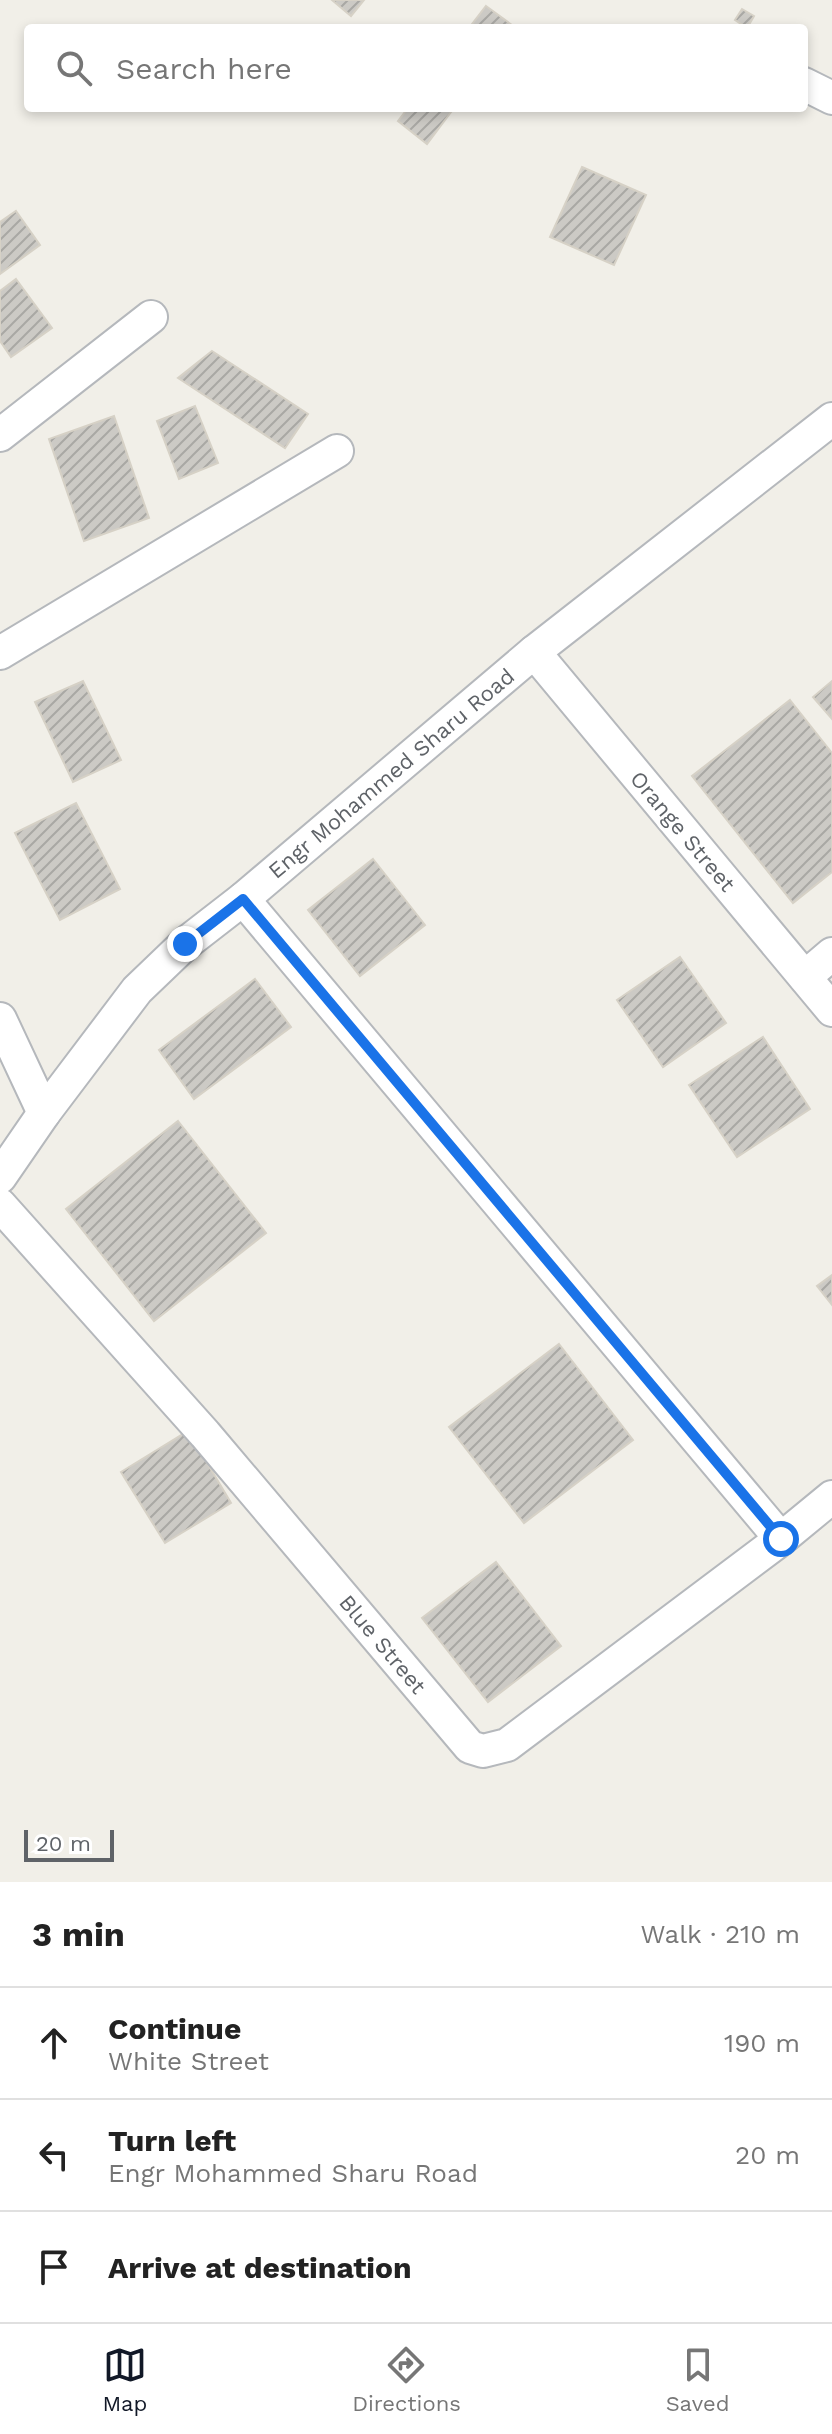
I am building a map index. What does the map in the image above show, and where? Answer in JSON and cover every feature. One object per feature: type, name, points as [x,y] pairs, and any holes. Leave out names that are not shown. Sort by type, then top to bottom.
[{"type":"street","points":[[808,86],[832,98]]},
{"type":"street","points":[[0,435],[151,317]]},
{"type":"street","name":"Engr Mohammed Sharu Road","points":[[0,1177],[137,990],[185,944],[243,899],[534,652],[832,419]]},
{"type":"street","points":[[0,653],[337,451]]},
{"type":"street","name":"Orange Street","points":[[534,652],[832,1010]]},
{"type":"street","points":[[243,899],[781,1539]]},
{"type":"street","points":[[805,977],[832,954]]},
{"type":"street","points":[[0,1019],[44,1113]]},
{"type":"street","name":"Blue Street","points":[[0,1205],[205,1434],[470,1747],[483,1751],[507,1745],[781,1539],[832,1497]]},
{"type":"building","points":[[332,0],[364,0],[351,16]]},
{"type":"building","points":[[486,6],[511,24],[472,24]]},
{"type":"building","points":[[742,9],[754,16],[749,24],[735,20]]},
{"type":"building","points":[[405,112],[451,112],[427,144],[398,121]]},
{"type":"building","points":[[582,167],[646,195],[614,265],[550,237]]},
{"type":"building","points":[[16,211],[40,245],[0,274],[0,222]]},
{"type":"building","points":[[16,279],[52,328],[11,357],[0,341],[0,291]]},
{"type":"building","points":[[212,351],[308,414],[285,448],[178,378]]},
{"type":"building","points":[[195,406],[218,463],[179,479],[157,421]]},
{"type":"building","points":[[114,416],[149,518],[84,541],[49,439]]},
{"type":"building","points":[[83,681],[121,760],[73,782],[35,702]]},
{"type":"building","points":[[832,681],[832,719],[813,697]]},
{"type":"building","points":[[790,700],[832,753],[832,872],[793,903],[692,776]]},
{"type":"building","points":[[76,803],[120,889],[60,920],[15,833]]},
{"type":"building","points":[[373,859],[425,925],[360,976],[308,910]]},
{"type":"building","points":[[680,957],[726,1023],[663,1067],[617,1000]]},
{"type":"building","points":[[255,979],[291,1027],[194,1099],[159,1050]]},
{"type":"building","points":[[763,1037],[810,1109],[737,1157],[689,1085]]},
{"type":"building","points":[[178,1121],[266,1233],[154,1321],[66,1209]]},
{"type":"building","points":[[832,1275],[832,1305],[817,1286]]},
{"type":"building","points":[[559,1344],[633,1440],[524,1523],[449,1427]]},
{"type":"building","points":[[188,1431],[231,1503],[165,1543],[121,1472]]},
{"type":"building","points":[[496,1562],[561,1646],[488,1702],[422,1618]]},
{"type":"route","points":[[185,944],[243,899],[781,1539]]}]
